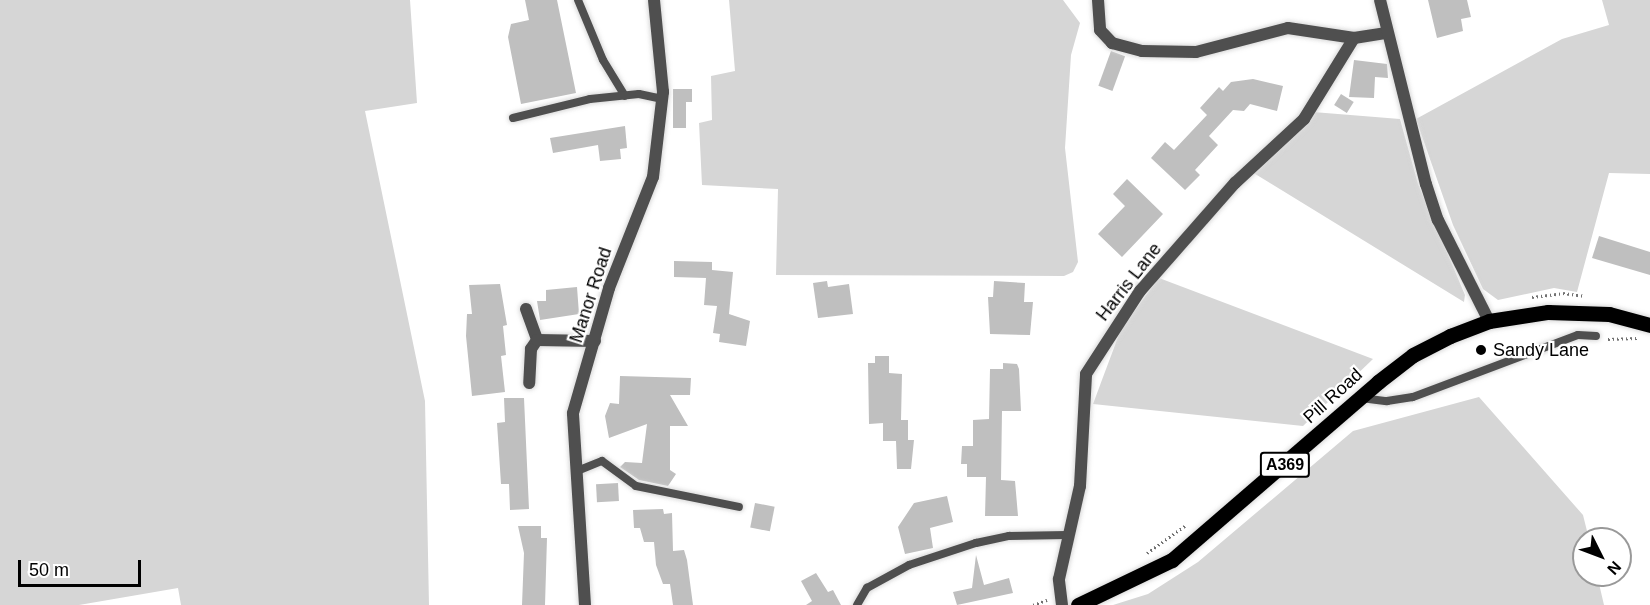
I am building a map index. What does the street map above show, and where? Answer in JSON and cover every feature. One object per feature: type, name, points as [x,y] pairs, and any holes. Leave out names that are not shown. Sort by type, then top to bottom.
[{"type":"main road","name":"Pill Road","points":[[1078,605],[1172,560],[1413,355],[1489,321],[1571,312],[1609,314],[1650,325]]},
{"type":"street","name":"Manor Road","points":[[585,605],[573,413],[609,288],[653,177],[662,99],[654,0]]},
{"type":"street","points":[[1098,0],[1100,30],[1112,43],[1142,51],[1196,52],[1288,28],[1354,38],[1387,33]]},
{"type":"street","points":[[1380,0],[1432,202],[1489,321]]},
{"type":"street","name":"Harris Lane","points":[[1062,605],[1059,579],[1080,486],[1086,374],[1140,291],[1222,198],[1304,119],[1354,38]]},
{"type":"street","points":[[526,309],[537,340]]},
{"type":"street","points":[[537,340],[595,341]]},
{"type":"street","points":[[529,383],[531,349],[537,340]]},
{"type":"lane","points":[[578,0],[603,60],[625,96]]},
{"type":"lane","points":[[513,118],[625,96],[662,99]]},
{"type":"lane","points":[[1361,398],[1387,401],[1413,397],[1578,334],[1596,336]]},
{"type":"lane","points":[[577,471],[602,460],[636,486],[739,507]]},
{"type":"lane","points":[[856,605],[867,588],[909,565],[976,543],[1009,536],[1068,535]]},
{"type":"path","points":[[1596,336],[1620,342],[1640,337]]},
{"type":"shaded area","points":[[0,0],[410,0],[417,103],[365,111],[425,401],[429,605],[181,605],[178,588],[79,605],[0,605]]},
{"type":"shaded area","points":[[729,0],[1063,0],[1080,23],[1071,55],[1065,148],[1078,262],[1073,272],[1064,276],[776,275],[778,189],[702,185],[699,123],[712,120],[711,76],[735,71]]},
{"type":"shaded area","points":[[1602,0],[1650,0],[1650,174],[1609,173],[1577,292],[1554,288],[1498,300],[1483,289],[1453,225],[1416,119],[1562,39],[1609,25]]},
{"type":"shaded area","points":[[1313,112],[1400,119],[1418,184],[1465,295],[1464,302],[1252,172]]},
{"type":"shaded area","points":[[1159,278],[1373,359],[1303,426],[1093,404],[1121,329]]},
{"type":"shaded area","points":[[1479,397],[1583,515],[1586,527],[1572,527],[1572,587],[1600,587],[1604,605],[1113,605],[1148,594],[1198,562],[1353,431]]},
{"type":"building","points":[[525,0],[557,0],[576,93],[521,104],[508,37],[511,24],[529,20]]},
{"type":"building","points":[[1428,0],[1467,0],[1471,17],[1461,19],[1463,31],[1437,38]]},
{"type":"building","points":[[1111,51],[1125,56],[1112,91],[1098,86]]},
{"type":"building","points":[[1354,60],[1387,64],[1388,78],[1375,77],[1374,98],[1349,97]]},
{"type":"building","points":[[1253,79],[1283,86],[1277,111],[1250,104],[1244,111],[1233,110],[1209,136],[1218,145],[1195,170],[1200,175],[1185,190],[1151,158],[1165,142],[1174,150],[1207,115],[1200,108],[1219,87],[1223,91],[1231,82]]},
{"type":"building","points":[[673,89],[692,89],[692,102],[686,102],[686,128],[673,128]]},
{"type":"building","points":[[1341,94],[1354,102],[1347,113],[1334,105]]},
{"type":"building","points":[[625,126],[627,148],[620,149],[621,159],[600,161],[598,145],[553,153],[550,138]]},
{"type":"building","points":[[1127,179],[1163,214],[1122,257],[1098,234],[1125,206],[1113,194]]},
{"type":"building","points":[[1599,236],[1650,252],[1650,275],[1592,258]]},
{"type":"building","points":[[674,261],[712,262],[712,270],[733,272],[729,314],[750,321],[746,346],[719,342],[720,334],[713,333],[717,306],[704,305],[706,278],[674,277]]},
{"type":"building","points":[[827,281],[828,287],[849,284],[853,314],[818,318],[813,283]]},
{"type":"building","points":[[994,281],[1025,283],[1024,302],[1033,302],[1030,335],[990,334],[988,297],[993,297]]},
{"type":"building","points":[[500,284],[507,325],[503,326],[506,355],[501,356],[505,392],[472,396],[466,336],[467,314],[472,314],[469,285]]},
{"type":"building","points":[[577,287],[579,314],[540,320],[537,301],[546,301],[546,290]]},
{"type":"building","points":[[875,356],[889,356],[889,373],[902,374],[901,420],[908,420],[908,440],[914,440],[911,469],[897,469],[896,441],[883,441],[883,423],[869,424],[868,363],[875,363]]},
{"type":"building","points":[[1003,363],[1017,364],[1019,369],[1021,411],[1002,411],[1001,480],[1015,481],[1018,516],[985,516],[986,477],[967,477],[967,464],[961,464],[962,446],[973,446],[973,420],[989,419],[990,369],[1003,369]]},
{"type":"building","points":[[620,376],[691,378],[690,395],[670,395],[688,426],[670,426],[670,470],[676,474],[668,486],[639,480],[620,467],[625,462],[642,463],[647,424],[609,438],[605,416],[610,403],[619,404]]},
{"type":"building","points":[[504,398],[524,398],[529,509],[510,510],[509,484],[501,484],[497,423],[505,422]]},
{"type":"building","points":[[618,483],[619,501],[597,502],[596,484]]},
{"type":"building","points":[[947,496],[953,522],[930,528],[933,548],[905,554],[898,527],[914,503]]},
{"type":"building","points":[[755,503],[775,507],[770,531],[750,528]]},
{"type":"building","points":[[663,509],[664,514],[672,513],[673,551],[684,550],[693,605],[673,605],[670,584],[663,584],[656,565],[654,542],[644,542],[640,528],[634,528],[633,510]]},
{"type":"building","points":[[518,526],[541,526],[541,538],[547,538],[545,605],[522,605],[524,553]]},
{"type":"building","points":[[976,555],[984,585],[1009,578],[1013,593],[957,605],[953,592],[972,588]]},
{"type":"building","points":[[816,573],[828,592],[833,590],[841,605],[806,605],[812,601],[801,581]]},
{"type":"place","name":"Sandy Lane","points":[[1481,350]]}]
